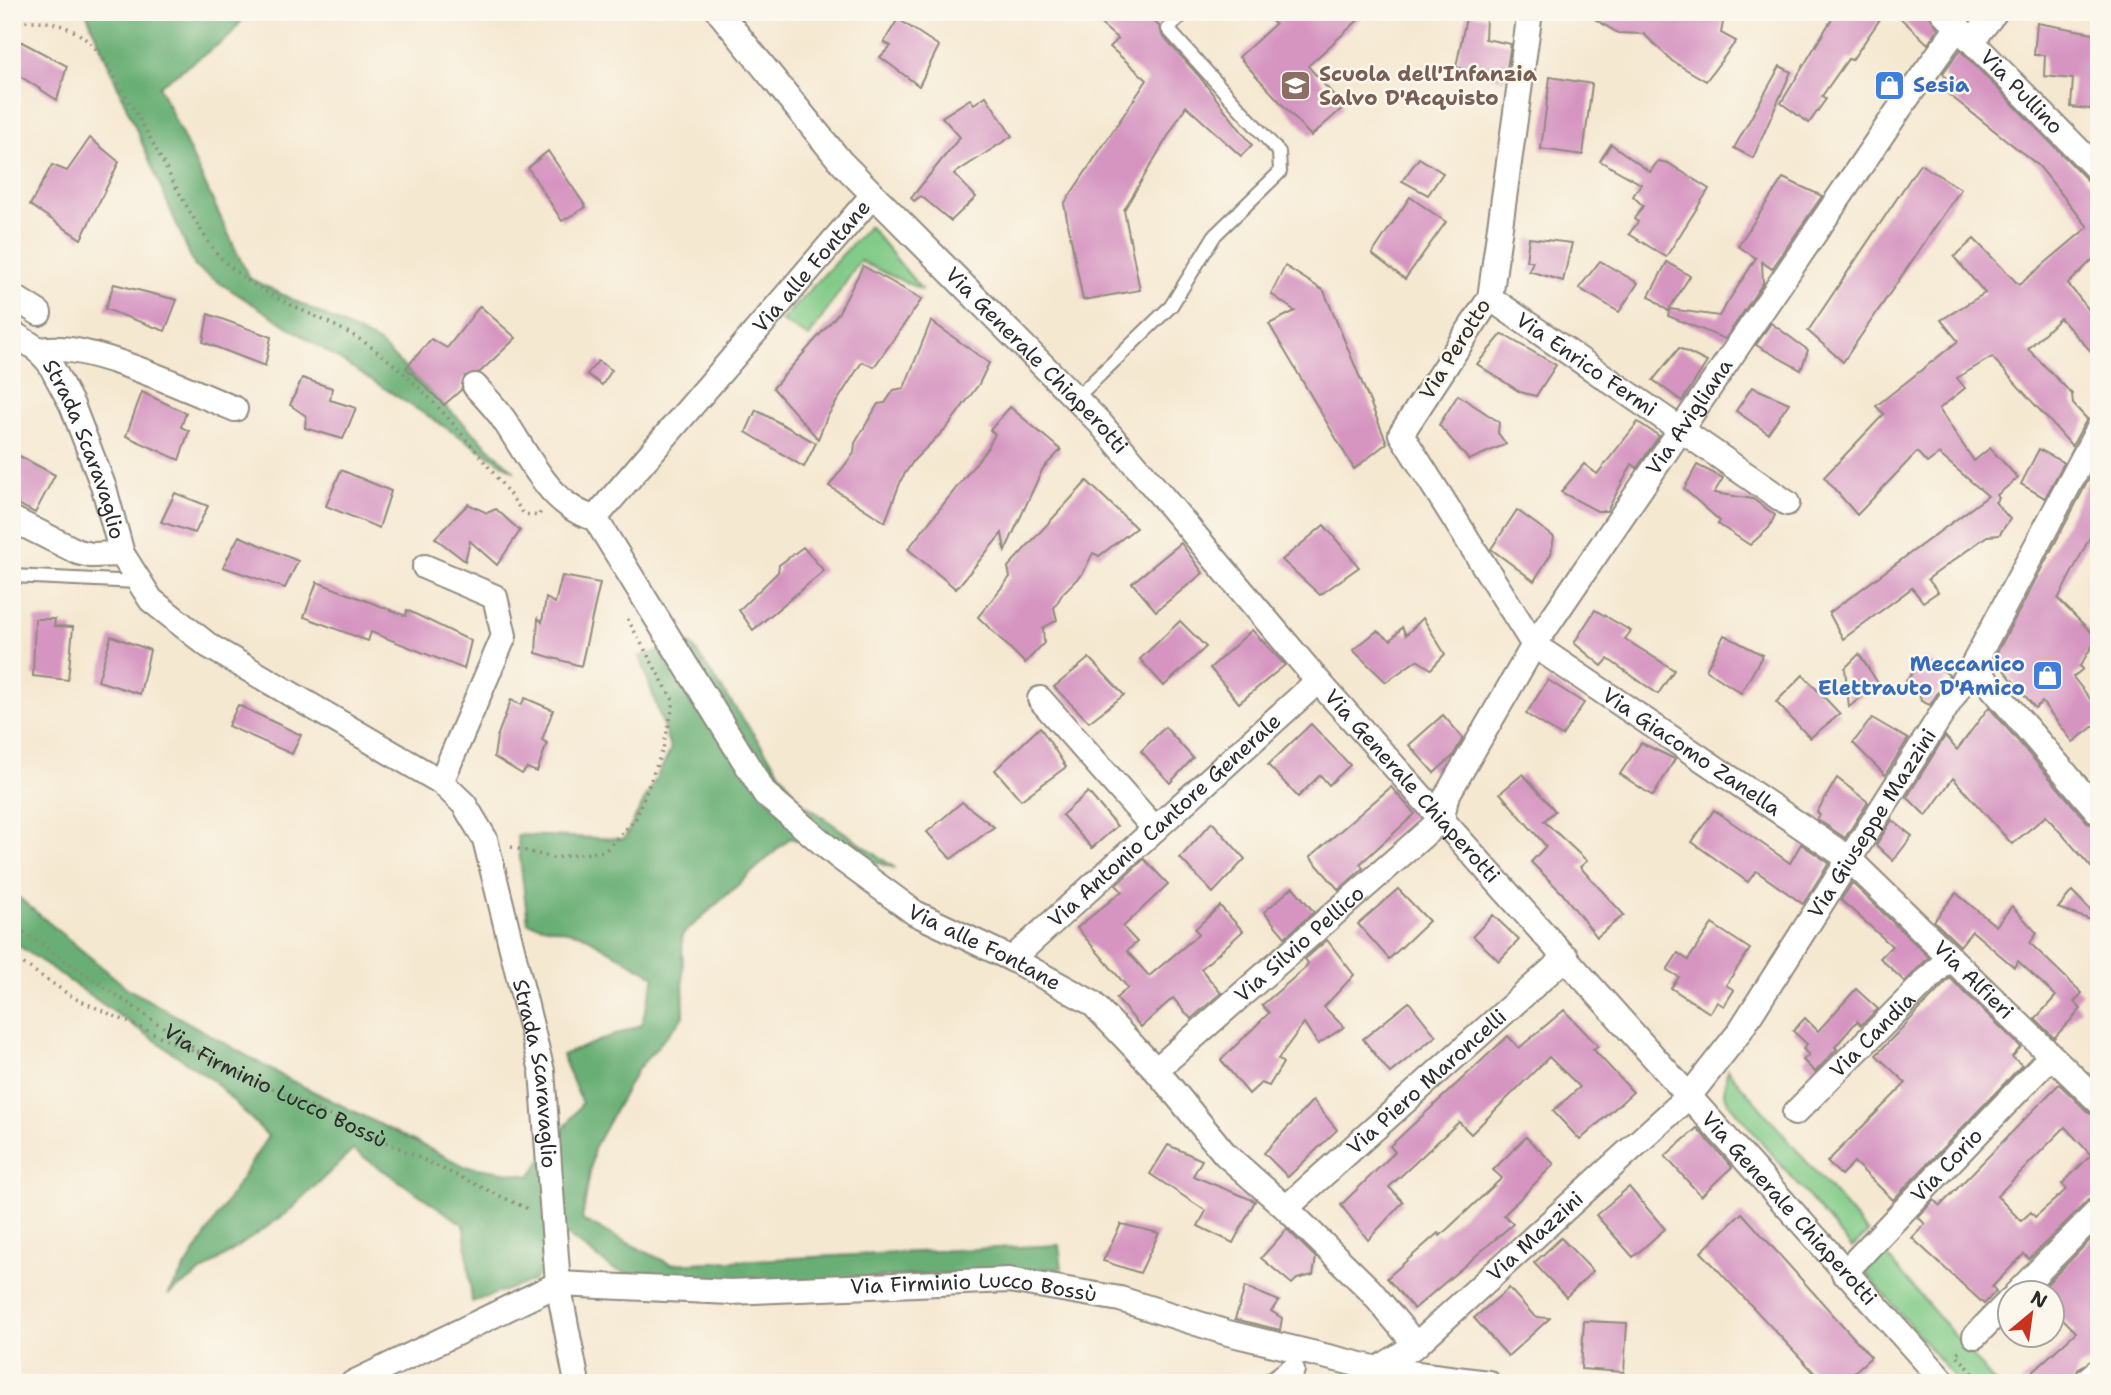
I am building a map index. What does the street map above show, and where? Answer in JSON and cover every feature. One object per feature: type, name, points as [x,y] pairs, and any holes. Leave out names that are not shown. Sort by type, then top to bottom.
[{"type":"street","name":"Via alle Fontane","points":[[719,12],[841,162],[873,195],[595,518],[765,794],[839,857],[915,913],[1012,958],[1092,1003],[1156,1070],[1225,1154],[1286,1208],[1369,1289],[1416,1345]]},
{"type":"street","name":"Via Perotto","points":[[1530,12],[1490,298],[1401,434],[1534,645]]},
{"type":"street","name":"Via Avigliana","points":[[1442,818],[1446,797],[1534,645],[1684,429],[1904,102],[1958,27],[1995,12]]},
{"type":"street","name":"Via Pullino","points":[[1958,27],[2099,171]]},
{"type":"street","name":"Via Generale Chiaperotti","points":[[873,195],[1075,398],[1318,681],[1945,1383]]},
{"type":"street","points":[[12,296],[39,313]]},
{"type":"street","name":"Via Enrico Fermi","points":[[1490,298],[1684,429],[1787,503]]},
{"type":"street","name":"Strada Scaravaglio","points":[[12,333],[49,362],[72,405],[104,488],[122,554],[138,582],[159,607],[209,646],[441,782],[464,804],[485,839],[542,1071],[558,1284],[577,1383]]},
{"type":"street","name":"Strada Scaravaglio","points":[[38,351],[50,346],[69,348],[120,364],[235,409]]},
{"type":"street","points":[[475,386],[502,416],[548,485],[577,514],[595,518]]},
{"type":"street","name":"Via Giuseppe Mazzini","points":[[1689,1096],[1738,1034],[1973,664],[2099,428]]},
{"type":"street","name":"Strada Scaravaglio","points":[[12,519],[78,552],[91,555],[122,554]]},
{"type":"street","points":[[425,567],[495,597],[505,636],[441,782]]},
{"type":"street","name":"Via Giacomo Zanella","points":[[1534,645],[1848,858]]},
{"type":"street","points":[[1973,664],[2099,813]]},
{"type":"street","name":"Via Antonio Cantore Generale","points":[[1012,958],[1318,681]]},
{"type":"street","points":[[1040,699],[1155,829]]},
{"type":"street","name":"Via Silvio Pellico","points":[[1156,1070],[1442,818]]},
{"type":"street","name":"Via Alfieri","points":[[1848,858],[2099,1102]]},
{"type":"street","name":"Via Piero Maroncelli","points":[[1286,1208],[1566,957]]},
{"type":"street","name":"Via Candia","points":[[1795,1112],[1949,958]]},
{"type":"street","name":"Via Corio","points":[[1844,1273],[2050,1057]]},
{"type":"street","name":"Via Mazzini","points":[[1373,1376],[1416,1345],[1689,1096]]},
{"type":"street","points":[[2029,1280],[2099,1210]]},
{"type":"street","name":"Via Firminio Lucco Bossù","points":[[558,1284],[731,1292],[1009,1280],[1121,1299],[1373,1376],[1488,1383]]},
{"type":"street","points":[[353,1383],[558,1284]]},
{"type":"street","points":[[1975,1336],[1996,1314]]},
{"type":"street","points":[[2092,1383],[2099,1377]]},
{"type":"lane","points":[[1075,398],[1171,306],[1214,235],[1280,172],[1279,152],[1168,29],[1185,12]]},
{"type":"lane","points":[[12,576],[138,582]]},
{"type":"path","points":[[12,25],[46,21],[82,36],[108,65],[209,242],[247,281],[357,338],[397,369],[436,406],[497,476],[524,514],[539,516],[545,498],[562,499]]},
{"type":"path","points":[[485,839],[553,858],[605,851],[636,818],[663,749],[674,702],[623,609]]},
{"type":"path","name":"Via Firminio Lucco Bossù","points":[[12,924],[210,1059],[553,1221]]},
{"type":"path","points":[[12,956],[74,998],[210,1059]]},
{"type":"green space","points":[[86,12],[248,12],[229,37],[159,86],[249,278],[378,342],[515,472],[195,267]]},
{"type":"green space","points":[[869,226],[922,290],[860,261],[809,337],[781,321]]},
{"type":"green space","points":[[691,644],[800,801],[895,868],[790,838],[682,935],[684,1016],[637,1070],[594,1148],[582,1220],[670,1264],[1059,1245],[1062,1268],[678,1288],[613,1269],[567,1235],[533,1281],[472,1302],[464,1225],[353,1150],[287,1213],[168,1295],[268,1136],[215,1082],[12,941],[12,892],[127,988],[286,1078],[464,1166],[530,1176],[582,1103],[562,1055],[641,1025],[655,977],[581,934],[528,923],[517,835],[624,839],[671,750],[640,656]]},
{"type":"green space","points":[[1727,1069],[1868,1233],[1852,1248],[1731,1106],[1724,1094]]},
{"type":"green space","points":[[1886,1255],[1995,1383],[1959,1383],[1865,1272]]},
{"type":"building","points":[[1087,12],[1143,12],[1160,27],[1162,35],[1198,75],[1252,145],[1241,156],[1186,106],[1124,210],[1140,290],[1083,300],[1064,204],[1147,80],[1110,47],[1118,39]]},
{"type":"building","name":"Scuola dell'Infanzia Salvo D'Acquisto","points":[[1265,12],[1367,12],[1308,66],[1344,107],[1311,136],[1239,57],[1275,24]]},
{"type":"building","points":[[1583,12],[1725,12],[1721,33],[1736,41],[1706,81],[1672,61],[1644,34],[1618,33]]},
{"type":"building","points":[[1836,12],[1885,12],[1852,60],[1848,59],[1822,96],[1826,99],[1809,123],[1781,103]]},
{"type":"building","points":[[1894,12],[1929,12],[1938,29],[1928,44]]},
{"type":"building","points":[[1467,13],[1486,17],[1485,39],[1511,44],[1505,80],[1456,67]]},
{"type":"building","points":[[898,19],[939,46],[919,86],[880,57],[891,46],[884,42]]},
{"type":"building","points":[[2037,23],[2099,34],[2099,110],[2071,107],[2073,79],[2044,76],[2045,55],[2034,55]]},
{"type":"building","points":[[20,41],[67,66],[57,100],[12,71],[12,51]]},
{"type":"building","points":[[1960,50],[2088,181],[2099,185],[2099,253],[2068,284],[2099,322],[2099,360],[2060,318],[2028,349],[2072,394],[2073,404],[2087,419],[2072,446],[1992,357],[1957,378],[1965,388],[1939,409],[1974,461],[1990,448],[2018,478],[1997,495],[1999,498],[1995,502],[2010,519],[1999,535],[1987,536],[1928,579],[1938,592],[1923,602],[1912,588],[1843,639],[1829,613],[1988,496],[1939,454],[1927,463],[1917,452],[1857,515],[1824,477],[1884,414],[1876,406],[1958,341],[1941,320],[1985,293],[1954,257],[1974,239],[2019,285],[2088,227],[2039,166],[1942,89],[1948,82],[1943,73]]},
{"type":"building","points":[[1780,66],[1791,72],[1753,158],[1734,148]]},
{"type":"building","points":[[1550,77],[1592,84],[1583,155],[1541,149]]},
{"type":"building","points":[[986,96],[1012,136],[954,174],[976,197],[951,221],[921,196],[914,201],[911,198],[960,137],[942,117],[970,99],[974,104]]},
{"type":"building","points":[[90,138],[119,162],[81,239],[30,205],[52,165],[67,171]]},
{"type":"building","points":[[1611,144],[1650,172],[1658,161],[1668,163],[1709,189],[1666,257],[1629,234],[1638,222],[1634,219],[1643,206],[1633,196],[1641,184],[1600,161]]},
{"type":"building","points":[[548,151],[586,207],[562,221],[528,168]]},
{"type":"building","points":[[1419,158],[1443,173],[1428,195],[1402,181]]},
{"type":"building","points":[[1920,164],[1961,189],[1843,362],[1808,331]]},
{"type":"building","points":[[1783,178],[1822,196],[1772,269],[1762,262],[1763,283],[1725,339],[1668,316],[1670,309],[1719,316],[1756,258],[1738,246]]},
{"type":"building","points":[[1410,197],[1446,222],[1405,279],[1372,254]]},
{"type":"building","points":[[1529,238],[1572,243],[1563,281],[1529,271],[1533,261],[1526,261]]},
{"type":"building","points":[[1600,261],[1638,283],[1619,312],[1579,288]]},
{"type":"building","points":[[1667,262],[1690,276],[1668,311],[1649,296]]},
{"type":"building","points":[[863,266],[922,299],[874,367],[862,362],[827,417],[818,439],[773,388],[838,314]]},
{"type":"building","points":[[1285,266],[1324,291],[1387,443],[1354,469],[1269,324],[1295,311],[1271,294]]},
{"type":"building","points":[[114,284],[177,300],[165,331],[105,309]]},
{"type":"building","points":[[480,306],[516,338],[480,372],[465,376],[461,390],[444,405],[406,368],[431,339],[447,348]]},
{"type":"building","points":[[208,314],[271,337],[265,366],[203,342]]},
{"type":"building","points":[[931,321],[989,363],[979,384],[948,426],[914,460],[902,478],[885,522],[829,486],[854,453],[855,443],[878,404],[885,403],[894,390],[904,388]]},
{"type":"building","points":[[1771,323],[1808,350],[1801,370],[1756,345]]},
{"type":"building","points":[[1502,334],[1556,365],[1536,396],[1520,392],[1477,364]]},
{"type":"building","points":[[1679,348],[1707,362],[1682,401],[1653,380]]},
{"type":"building","points":[[598,361],[612,370],[602,385],[587,374]]},
{"type":"building","points":[[302,378],[332,388],[330,400],[356,408],[343,439],[305,428],[306,416],[290,405]]},
{"type":"building","points":[[1752,387],[1789,403],[1768,433],[1736,411]]},
{"type":"building","points":[[142,392],[186,413],[181,427],[189,431],[179,460],[126,436]]},
{"type":"building","points":[[1458,395],[1499,422],[1498,433],[1506,444],[1469,460],[1439,425]]},
{"type":"building","points":[[1010,407],[1061,450],[1043,468],[1005,551],[1002,533],[956,589],[908,549],[987,449],[995,434],[990,430]]},
{"type":"building","points":[[756,410],[816,443],[804,467],[746,432]]},
{"type":"building","points":[[1638,422],[1659,436],[1637,468],[1632,464],[1607,511],[1597,511],[1561,492],[1584,464],[1597,474]]},
{"type":"building","points":[[2039,449],[2064,463],[2045,498],[2021,484]]},
{"type":"building","points":[[12,452],[55,475],[35,513],[12,501]]},
{"type":"building","points":[[1697,465],[1723,478],[1714,493],[1753,499],[1775,515],[1769,528],[1750,545],[1718,524],[1720,521],[1684,489]]},
{"type":"building","points":[[341,470],[391,491],[379,528],[326,506]]},
{"type":"building","points":[[2090,477],[2099,482],[2099,520],[2058,599],[2097,638],[2080,666],[2083,669],[2073,677],[2099,710],[2099,722],[2073,742],[2042,702],[2035,708],[1994,658]]},
{"type":"building","points":[[1087,481],[1136,528],[1099,556],[1093,553],[1083,573],[1063,593],[1054,608],[1057,620],[1043,628],[1044,643],[1025,663],[978,617],[1010,577],[1008,567]]},
{"type":"building","points":[[175,493],[208,506],[195,533],[161,522]]},
{"type":"building","points":[[468,504],[487,513],[496,509],[520,531],[497,565],[470,541],[465,561],[435,538]]},
{"type":"building","points":[[1517,510],[1554,537],[1551,554],[1534,581],[1491,549]]},
{"type":"building","points":[[1324,525],[1359,567],[1320,595],[1282,560]]},
{"type":"building","points":[[239,536],[298,561],[285,588],[223,567]]},
{"type":"building","points":[[1181,543],[1203,573],[1156,611],[1132,583]]},
{"type":"building","points":[[803,547],[824,571],[753,630],[739,610],[778,572],[779,565]]},
{"type":"building","points":[[562,576],[600,583],[581,666],[536,653],[538,618],[542,622],[546,598],[555,603]]},
{"type":"building","points":[[317,582],[406,616],[407,610],[471,641],[464,669],[371,632],[368,641],[304,617]]},
{"type":"building","points":[[1595,610],[1631,631],[1625,639],[1674,670],[1658,694],[1608,659],[1602,666],[1574,643]]},
{"type":"building","points":[[1423,618],[1445,654],[1431,669],[1417,660],[1386,682],[1353,650],[1377,631],[1391,640],[1402,627],[1406,635]]},
{"type":"building","points":[[35,619],[55,619],[54,626],[73,627],[68,680],[33,676]]},
{"type":"building","points":[[1180,621],[1206,647],[1164,686],[1140,659]]},
{"type":"building","points":[[1252,630],[1285,665],[1239,703],[1210,668]]},
{"type":"building","points":[[1724,635],[1763,655],[1741,693],[1706,670]]},
{"type":"building","points":[[111,636],[150,650],[140,694],[98,681]]},
{"type":"building","points":[[1859,654],[1878,683],[1849,707],[1845,668]]},
{"type":"building","points":[[1924,657],[1949,675],[1930,705],[1921,701],[1918,690],[1905,683]]},
{"type":"building","points":[[1089,658],[1124,695],[1089,722],[1054,687]]},
{"type":"building","points":[[1803,675],[1840,714],[1810,738],[1776,702]]},
{"type":"building","points":[[1548,680],[1584,703],[1562,736],[1526,714]]},
{"type":"building","points":[[525,698],[553,710],[542,740],[547,743],[537,772],[527,768],[522,774],[494,757],[497,737],[511,700],[521,705]]},
{"type":"building","points":[[238,705],[301,735],[292,754],[228,726]]},
{"type":"building","points":[[1989,707],[2088,823],[2099,827],[2099,876],[2046,816],[2012,844],[1953,778],[1926,816],[1907,797],[1945,736],[1957,750]]},
{"type":"building","points":[[1443,715],[1463,738],[1453,756],[1434,773],[1409,745]]},
{"type":"building","points":[[1872,718],[1908,739],[1885,775],[1853,743]]},
{"type":"building","points":[[1311,724],[1350,765],[1329,785],[1320,775],[1298,797],[1268,765]]},
{"type":"building","points":[[1040,727],[1066,767],[1021,800],[995,770]]},
{"type":"building","points":[[1165,727],[1193,758],[1170,783],[1141,751]]},
{"type":"building","points":[[1641,743],[1675,759],[1653,796],[1620,774]]},
{"type":"building","points":[[1523,774],[1555,811],[1544,821],[1587,861],[1580,867],[1624,915],[1597,937],[1562,893],[1531,862],[1546,846],[1500,793]]},
{"type":"building","points":[[1837,778],[1868,802],[1845,838],[1817,819],[1820,815],[1817,812]]},
{"type":"building","points":[[1391,787],[1415,814],[1360,864],[1363,868],[1339,890],[1310,857]]},
{"type":"building","points":[[1088,792],[1117,826],[1092,848],[1062,815]]},
{"type":"building","points":[[962,802],[994,827],[951,859],[927,832]]},
{"type":"building","points":[[1714,810],[1790,863],[1801,844],[1829,863],[1803,904],[1756,871],[1748,882],[1692,842]]},
{"type":"building","points":[[1892,820],[1912,836],[1893,861],[1876,845]]},
{"type":"building","points":[[1212,822],[1245,859],[1213,893],[1180,858]]},
{"type":"building","points":[[1144,859],[1168,884],[1123,927],[1137,942],[1127,951],[1149,976],[1199,934],[1195,929],[1220,906],[1243,931],[1201,969],[1221,993],[1191,1019],[1173,998],[1141,1027],[1116,998],[1128,988],[1077,928],[1122,891],[1116,885]]},
{"type":"building","points":[[1852,883],[1929,957],[1905,982],[1880,958],[1892,946],[1841,900]]},
{"type":"building","points":[[1293,887],[1314,912],[1285,937],[1264,912]]},
{"type":"building","points":[[1398,889],[1429,921],[1389,959],[1358,924]]},
{"type":"building","points":[[2072,891],[2099,919],[2099,923],[2058,908]]},
{"type":"building","points":[[1956,893],[1996,926],[2012,906],[2037,933],[2030,943],[2082,993],[2074,1002],[2081,1009],[2054,1038],[2035,1019],[2056,996],[2018,961],[2014,967],[1972,931],[1960,946],[1934,921]]},
{"type":"building","points":[[1493,915],[1519,940],[1499,961],[1473,936]]},
{"type":"building","points":[[1712,924],[1750,949],[1726,985],[1734,990],[1724,1006],[1717,1002],[1710,1013],[1671,988],[1679,977],[1667,970],[1678,953],[1688,960]]},
{"type":"building","points":[[1327,940],[1354,975],[1324,1007],[1344,1027],[1318,1044],[1304,1023],[1278,1059],[1283,1063],[1269,1086],[1261,1083],[1249,1094],[1221,1060],[1269,1013],[1262,1005],[1304,969],[1308,963],[1305,959]]},
{"type":"building","points":[[1950,978],[2021,1047],[2012,1057],[2022,1065],[1893,1200],[1854,1162],[1841,1175],[1827,1162],[1906,1083],[1876,1055]]},
{"type":"building","points":[[1856,989],[1878,1009],[1861,1025],[1857,1021],[1835,1047],[1837,1049],[1815,1072],[1803,1060],[1809,1055],[1803,1049],[1807,1044],[1793,1031],[1805,1018],[1818,1031]]},
{"type":"building","points":[[1409,1002],[1436,1036],[1390,1073],[1363,1039]]},
{"type":"building","points":[[1564,1010],[1598,1046],[1593,1049],[1633,1092],[1580,1140],[1553,1111],[1580,1087],[1549,1057],[1471,1134],[1459,1122],[1389,1187],[1403,1202],[1368,1240],[1341,1205],[1395,1152],[1390,1146],[1508,1036],[1519,1048]]},
{"type":"building","points":[[2059,1084],[2089,1113],[2099,1116],[2099,1196],[2088,1200],[2029,1259],[2024,1254],[1996,1280],[1992,1287],[1996,1291],[1984,1304],[1912,1238],[1925,1224],[1918,1217],[1934,1200],[1940,1206]],"holes":[[[2065,1127],[2091,1155],[2062,1184],[2067,1189],[2035,1217],[2031,1212],[2021,1221],[1997,1196]]]},
{"type":"building","points":[[1313,1100],[1337,1130],[1288,1177],[1264,1153]]},
{"type":"building","points":[[1697,1128],[1732,1167],[1701,1196],[1665,1156]]},
{"type":"building","points":[[1526,1137],[1554,1164],[1504,1215],[1513,1224],[1414,1309],[1387,1278],[1438,1233],[1440,1236],[1502,1178],[1493,1170]]},
{"type":"building","points":[[1168,1145],[1202,1160],[1193,1176],[1255,1201],[1233,1243],[1198,1226],[1206,1211],[1150,1174]]},
{"type":"building","points":[[1629,1187],[1665,1229],[1633,1257],[1596,1215]]},
{"type":"building","points":[[1742,1213],[1871,1357],[1842,1383],[1824,1383],[1701,1252]]},
{"type":"building","points":[[1121,1224],[1159,1233],[1140,1273],[1103,1261]]},
{"type":"building","points":[[1287,1229],[1316,1258],[1313,1275],[1297,1279],[1292,1284],[1261,1258]]},
{"type":"building","points":[[2099,1231],[2099,1357],[2079,1368],[2072,1383],[2020,1383],[2056,1350],[2066,1350],[2066,1341],[2076,1332],[2066,1322],[2066,1280],[2051,1280]]},
{"type":"building","points":[[1561,1238],[1593,1271],[1566,1297],[1534,1263]]},
{"type":"building","points":[[1245,1287],[1279,1301],[1271,1311],[1282,1318],[1280,1330],[1235,1319]]},
{"type":"building","points":[[1509,1288],[1535,1317],[1550,1318],[1508,1356],[1474,1318]]},
{"type":"building","points":[[1584,1321],[1627,1323],[1624,1372],[1581,1369]]},
{"type":"place","name":"Sesia","points":[[1890,85]]},
{"type":"place","name":"Scuola dell'Infanzia Salvo D'Acquisto","points":[[1296,86]]},
{"type":"place","name":"Meccanico Elettrauto D'Amico","points":[[2048,676]]}]
